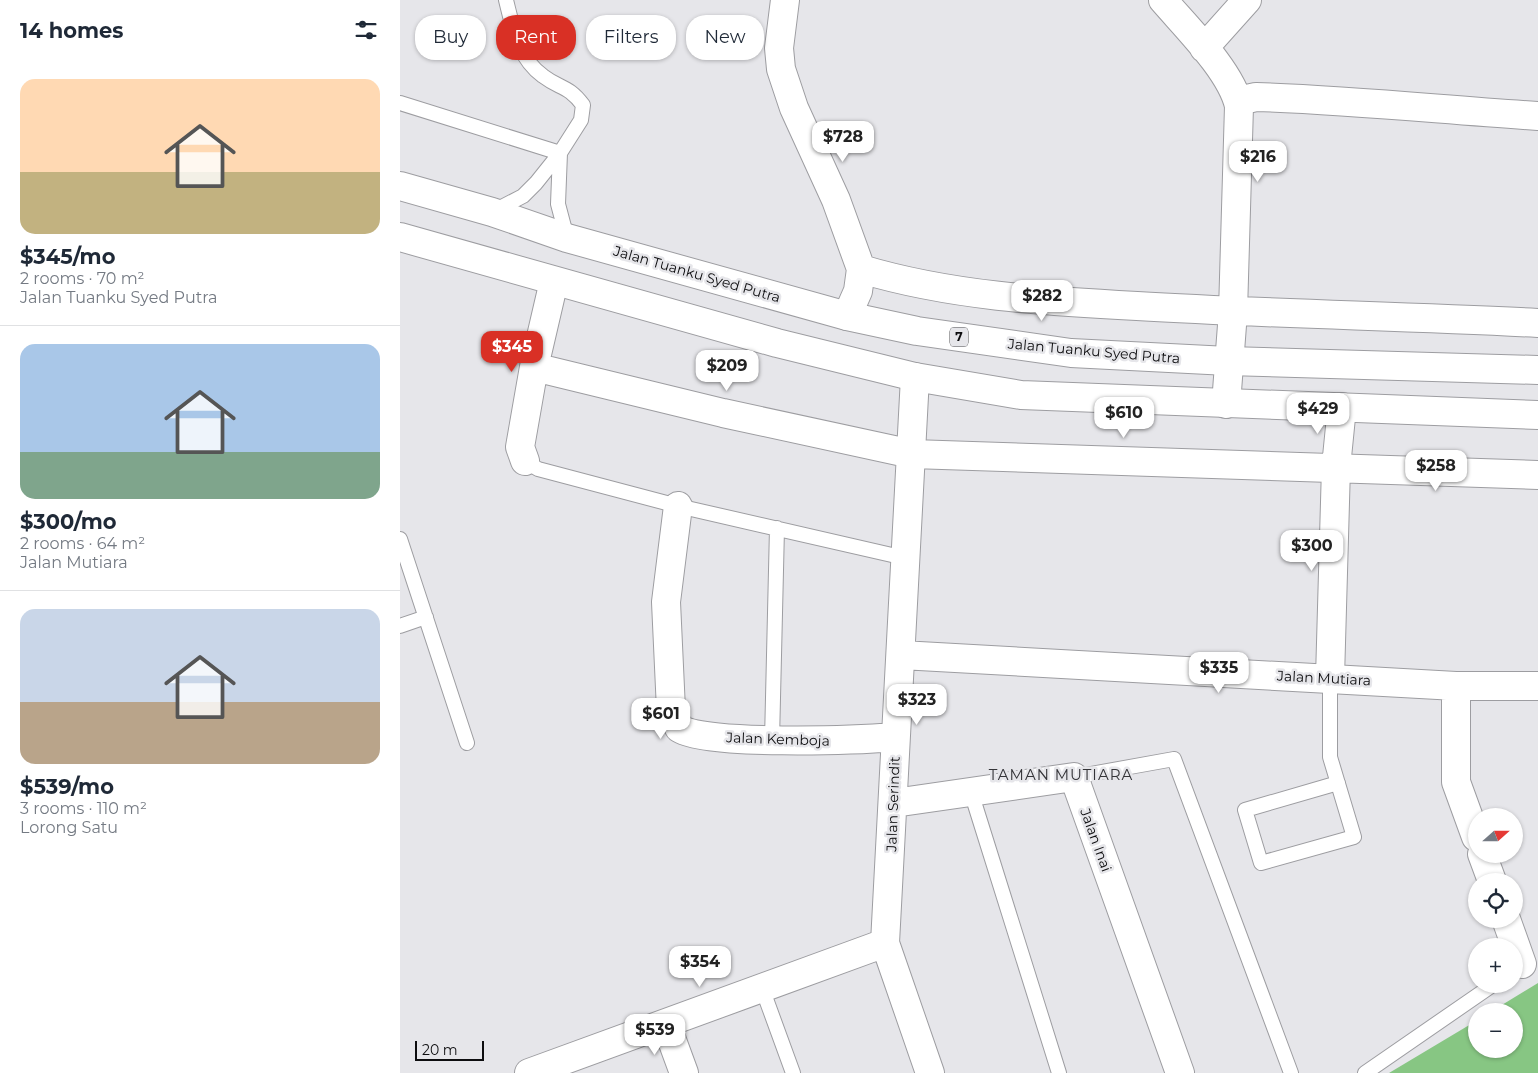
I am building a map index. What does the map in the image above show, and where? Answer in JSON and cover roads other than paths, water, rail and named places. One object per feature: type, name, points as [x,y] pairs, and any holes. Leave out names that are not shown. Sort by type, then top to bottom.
[{"type":"street","points":[[786,0],[779,48],[781,69],[794,108],[836,200],[861,269],[858,291],[848,316]]},
{"type":"street","points":[[1163,0],[1204,48],[1236,94],[1240,106],[1233,312],[1226,404]]},
{"type":"street","points":[[1204,48],[1247,0]]},
{"type":"street","points":[[1240,106],[1252,97],[1266,97],[1346,100],[1435,109],[1538,116]]},
{"type":"street","name":"Jalan Tuanku Syed Putra","points":[[400,186],[492,212],[567,238],[848,316],[917,331],[1071,353],[1228,362],[1538,370]]},
{"type":"street","points":[[400,237],[777,343],[915,377],[1022,394],[1538,416]]},
{"type":"street","points":[[861,269],[914,284],[1013,299],[1233,312],[1538,323]]},
{"type":"street","points":[[525,461],[520,447],[534,367],[554,281]]},
{"type":"street","points":[[534,367],[723,413],[912,454],[1538,475]]},
{"type":"street","name":"Jalan Serindit","points":[[915,377],[895,737],[894,803],[885,943],[930,1073]]},
{"type":"street","points":[[1330,678],[1336,467],[1342,407]]},
{"type":"street","name":"Jalan Kemboja","points":[[678,506],[666,602],[671,710],[679,728],[694,736],[772,740],[843,741],[895,737]]},
{"type":"street","name":"Jalan Mutiara","points":[[901,655],[1456,686],[1538,686]]},
{"type":"street","points":[[1456,686],[1456,782],[1468,815]]},
{"type":"street","points":[[894,803],[1074,777]]},
{"type":"street","name":"Jalan Inai","points":[[1074,777],[1180,1073]]},
{"type":"street","points":[[1510,928],[1525,964]]},
{"type":"street","points":[[529,1073],[565,1067],[666,1024],[885,943]]},
{"type":"street","points":[[666,1024],[684,1073]]},
{"type":"lane","points":[[492,212],[523,196],[560,153],[581,120],[583,105],[574,92],[543,77],[527,62],[517,42],[506,0]]},
{"type":"lane","points":[[400,103],[560,153]]},
{"type":"lane","points":[[560,153],[558,204],[567,238]]},
{"type":"lane","points":[[525,461],[538,469],[678,506],[905,558]]},
{"type":"lane","points":[[772,740],[778,528]]},
{"type":"lane","points":[[400,539],[467,742]]},
{"type":"lane","points":[[400,626],[426,617]]},
{"type":"lane","points":[[1330,678],[1330,757],[1338,783],[1354,837],[1261,863],[1246,810],[1338,783]]},
{"type":"lane","points":[[1074,777],[1174,759],[1291,1073]]},
{"type":"lane","points":[[971,792],[1059,1073]]},
{"type":"lane","points":[[762,988],[793,1073]]},
{"type":"lane","points":[[1365,1073],[1481,993]]},
{"type":"district","name":"TAMAN MUTIARA","points":[[1061,775]]}]
